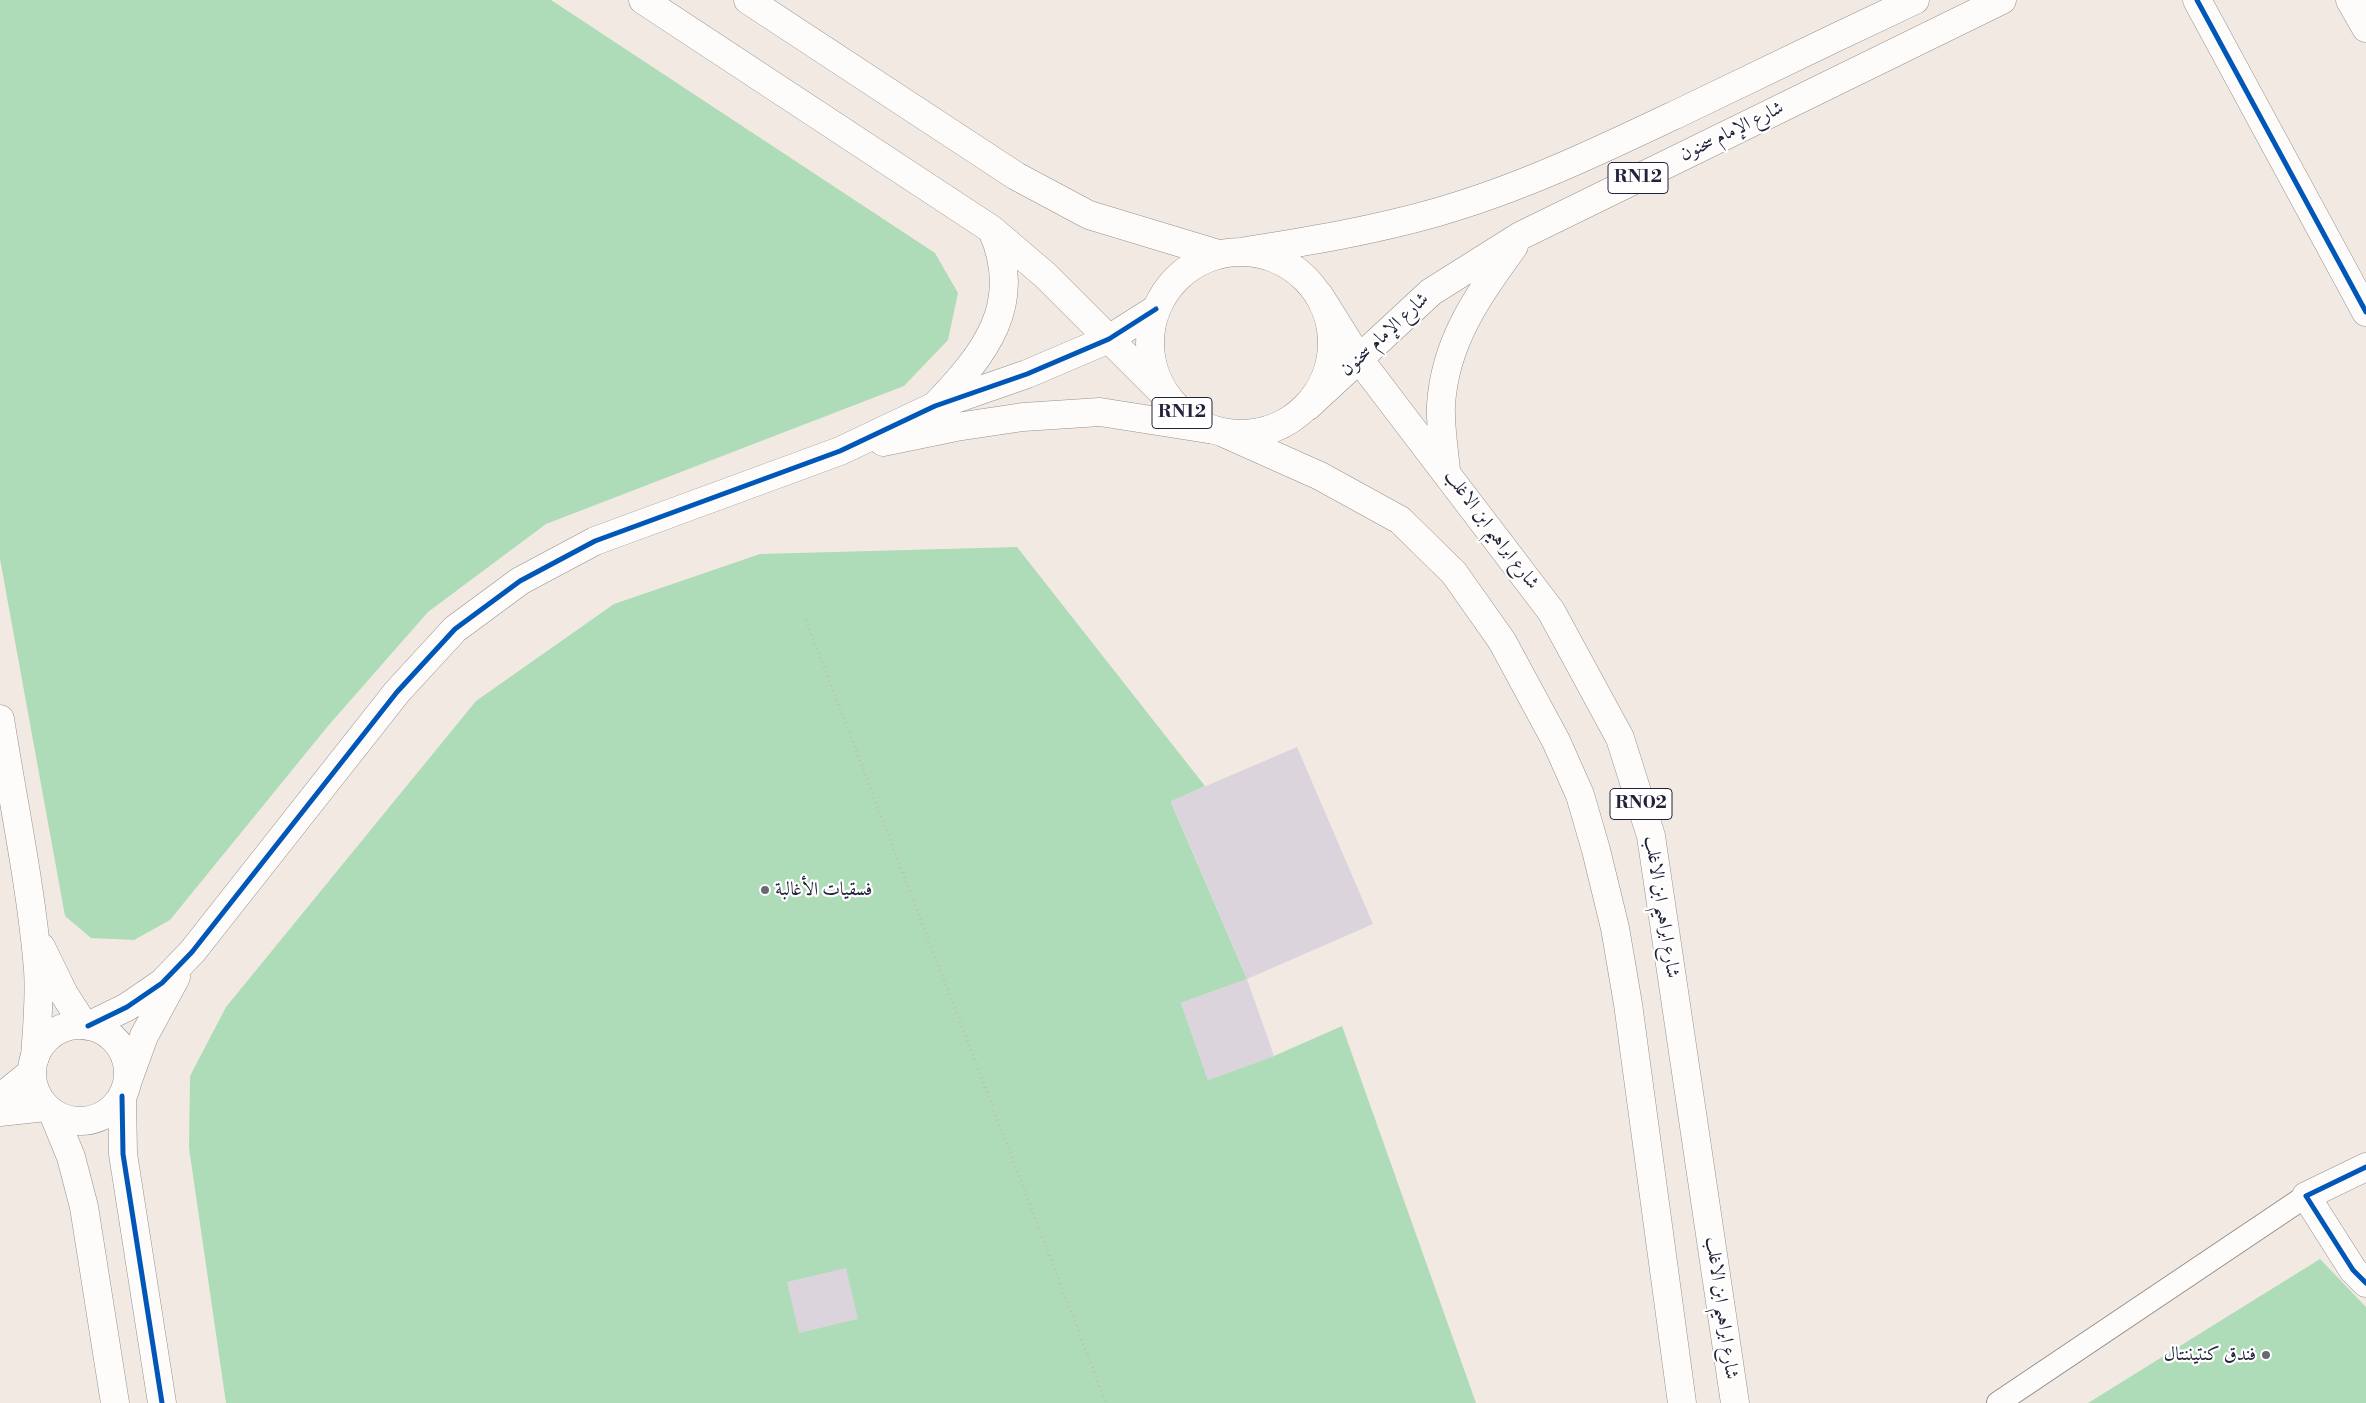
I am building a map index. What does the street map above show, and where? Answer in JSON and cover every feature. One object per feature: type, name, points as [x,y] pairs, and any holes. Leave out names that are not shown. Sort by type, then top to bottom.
[{"type":"main road","points":[[643,0],[991,229],[1045,275],[1164,394]]},
{"type":"main road","points":[[748,0],[1016,176],[1089,216],[1218,254]]},
{"type":"main road","name":"RN12","points":[[1246,251],[1274,257],[1300,272],[1320,295],[1331,323],[1333,353],[1324,382],[1308,406],[1284,424],[1256,434],[1217,432],[1183,415],[1164,394],[1152,367],[1149,338],[1156,309],[1170,284],[1192,265],[1218,254],[1342,236],[1389,225],[1440,212],[1531,180],[1623,140],[1915,0]]},
{"type":"main road","name":"شارع الإمام سحنون","points":[[1308,406],[1431,292],[1520,236],[2002,0]]},
{"type":"main road","points":[[2197,0],[2366,312]]},
{"type":"main road","points":[[2350,0],[2366,28]]},
{"type":"main road","points":[[935,406],[952,389],[976,357],[994,329],[1001,313],[1005,279],[1003,262],[991,229]]},
{"type":"main road","points":[[1446,470],[1441,405],[1450,354],[1472,305],[1520,236]]},
{"type":"main road","name":"شارع ابراهيم ابن الاغلب","points":[[1320,295],[1359,359],[1446,470],[1551,611],[1620,738],[1651,836],[1735,1403]]},
{"type":"main road","points":[[0,1098],[33,1065],[42,1043],[54,1033],[68,1027],[86,1025],[127,1007],[162,983],[192,952],[397,692],[455,629],[520,581],[595,541],[840,451],[935,406],[1027,374],[1109,339],[1156,309]]},
{"type":"main road","points":[[840,451],[956,427],[1004,420],[1100,412],[1217,432]]},
{"type":"main road","name":"RN02","points":[[1217,432],[1320,476],[1400,520],[1454,572],[1502,641],[1556,741],[1580,796],[1596,850],[1615,928],[1628,1004],[1682,1403]]},
{"type":"main road","points":[[0,719],[38,970],[39,1014],[33,1065],[38,1097],[50,1110],[68,1120],[83,1121],[99,1118],[112,1109],[124,1089],[144,1036],[166,993],[192,952]]},
{"type":"main road","points":[[33,927],[47,962],[64,994],[86,1025],[103,1031],[115,1040],[123,1052],[128,1066],[124,1089],[123,1154],[162,1403]]},
{"type":"main road","points":[[0,1112],[50,1110]]},
{"type":"main road","points":[[50,1110],[71,1157],[84,1207],[115,1403]]},
{"type":"main road","points":[[2366,1167],[2306,1196],[2353,1270],[2366,1283]]},
{"type":"lane","points":[[1998,1403],[2306,1196]]},
{"type":"path","points":[[806,620],[1106,1403]]},
{"type":"green space","points":[[0,0],[551,0],[935,253],[958,293],[948,340],[904,386],[546,524],[428,612],[328,726],[170,920],[134,940],[91,938],[65,916],[0,559]]},
{"type":"green space","name":"فسقيات الأغالبة","points":[[1017,547],[1205,786],[1171,802],[1247,979],[1181,1003],[1208,1080],[1274,1056],[1342,1026],[1476,1403],[226,1403],[189,1148],[190,1076],[226,1007],[476,701],[614,604],[760,554]]},
{"type":"green space","name":"فندق كنتيننتال","points":[[2320,1259],[2366,1307],[2366,1403],[2088,1403]]},
{"type":"building","points":[[1297,747],[1373,924],[1247,979],[1171,801]]},
{"type":"building","points":[[1247,979],[1274,1056],[1208,1080],[1181,1003]]},
{"type":"building","points":[[846,1268],[858,1319],[799,1333],[787,1282]]},
{"type":"cycle path","points":[[2197,0],[2366,312]]},
{"type":"cycle path","points":[[88,1026],[127,1007],[162,983],[192,952],[397,692],[455,629],[520,581],[595,541],[840,451],[935,406],[1027,374],[1109,339],[1156,309]]},
{"type":"cycle path","points":[[122,1096],[123,1154],[162,1403]]},
{"type":"cycle path","points":[[2366,1167],[2306,1196],[2353,1270],[2366,1283]]},
{"type":"place","name":"فسقيات الأغالبة","points":[[765,890]]},
{"type":"place","name":"فندق كنتيننتال","points":[[2266,1355]]}]
